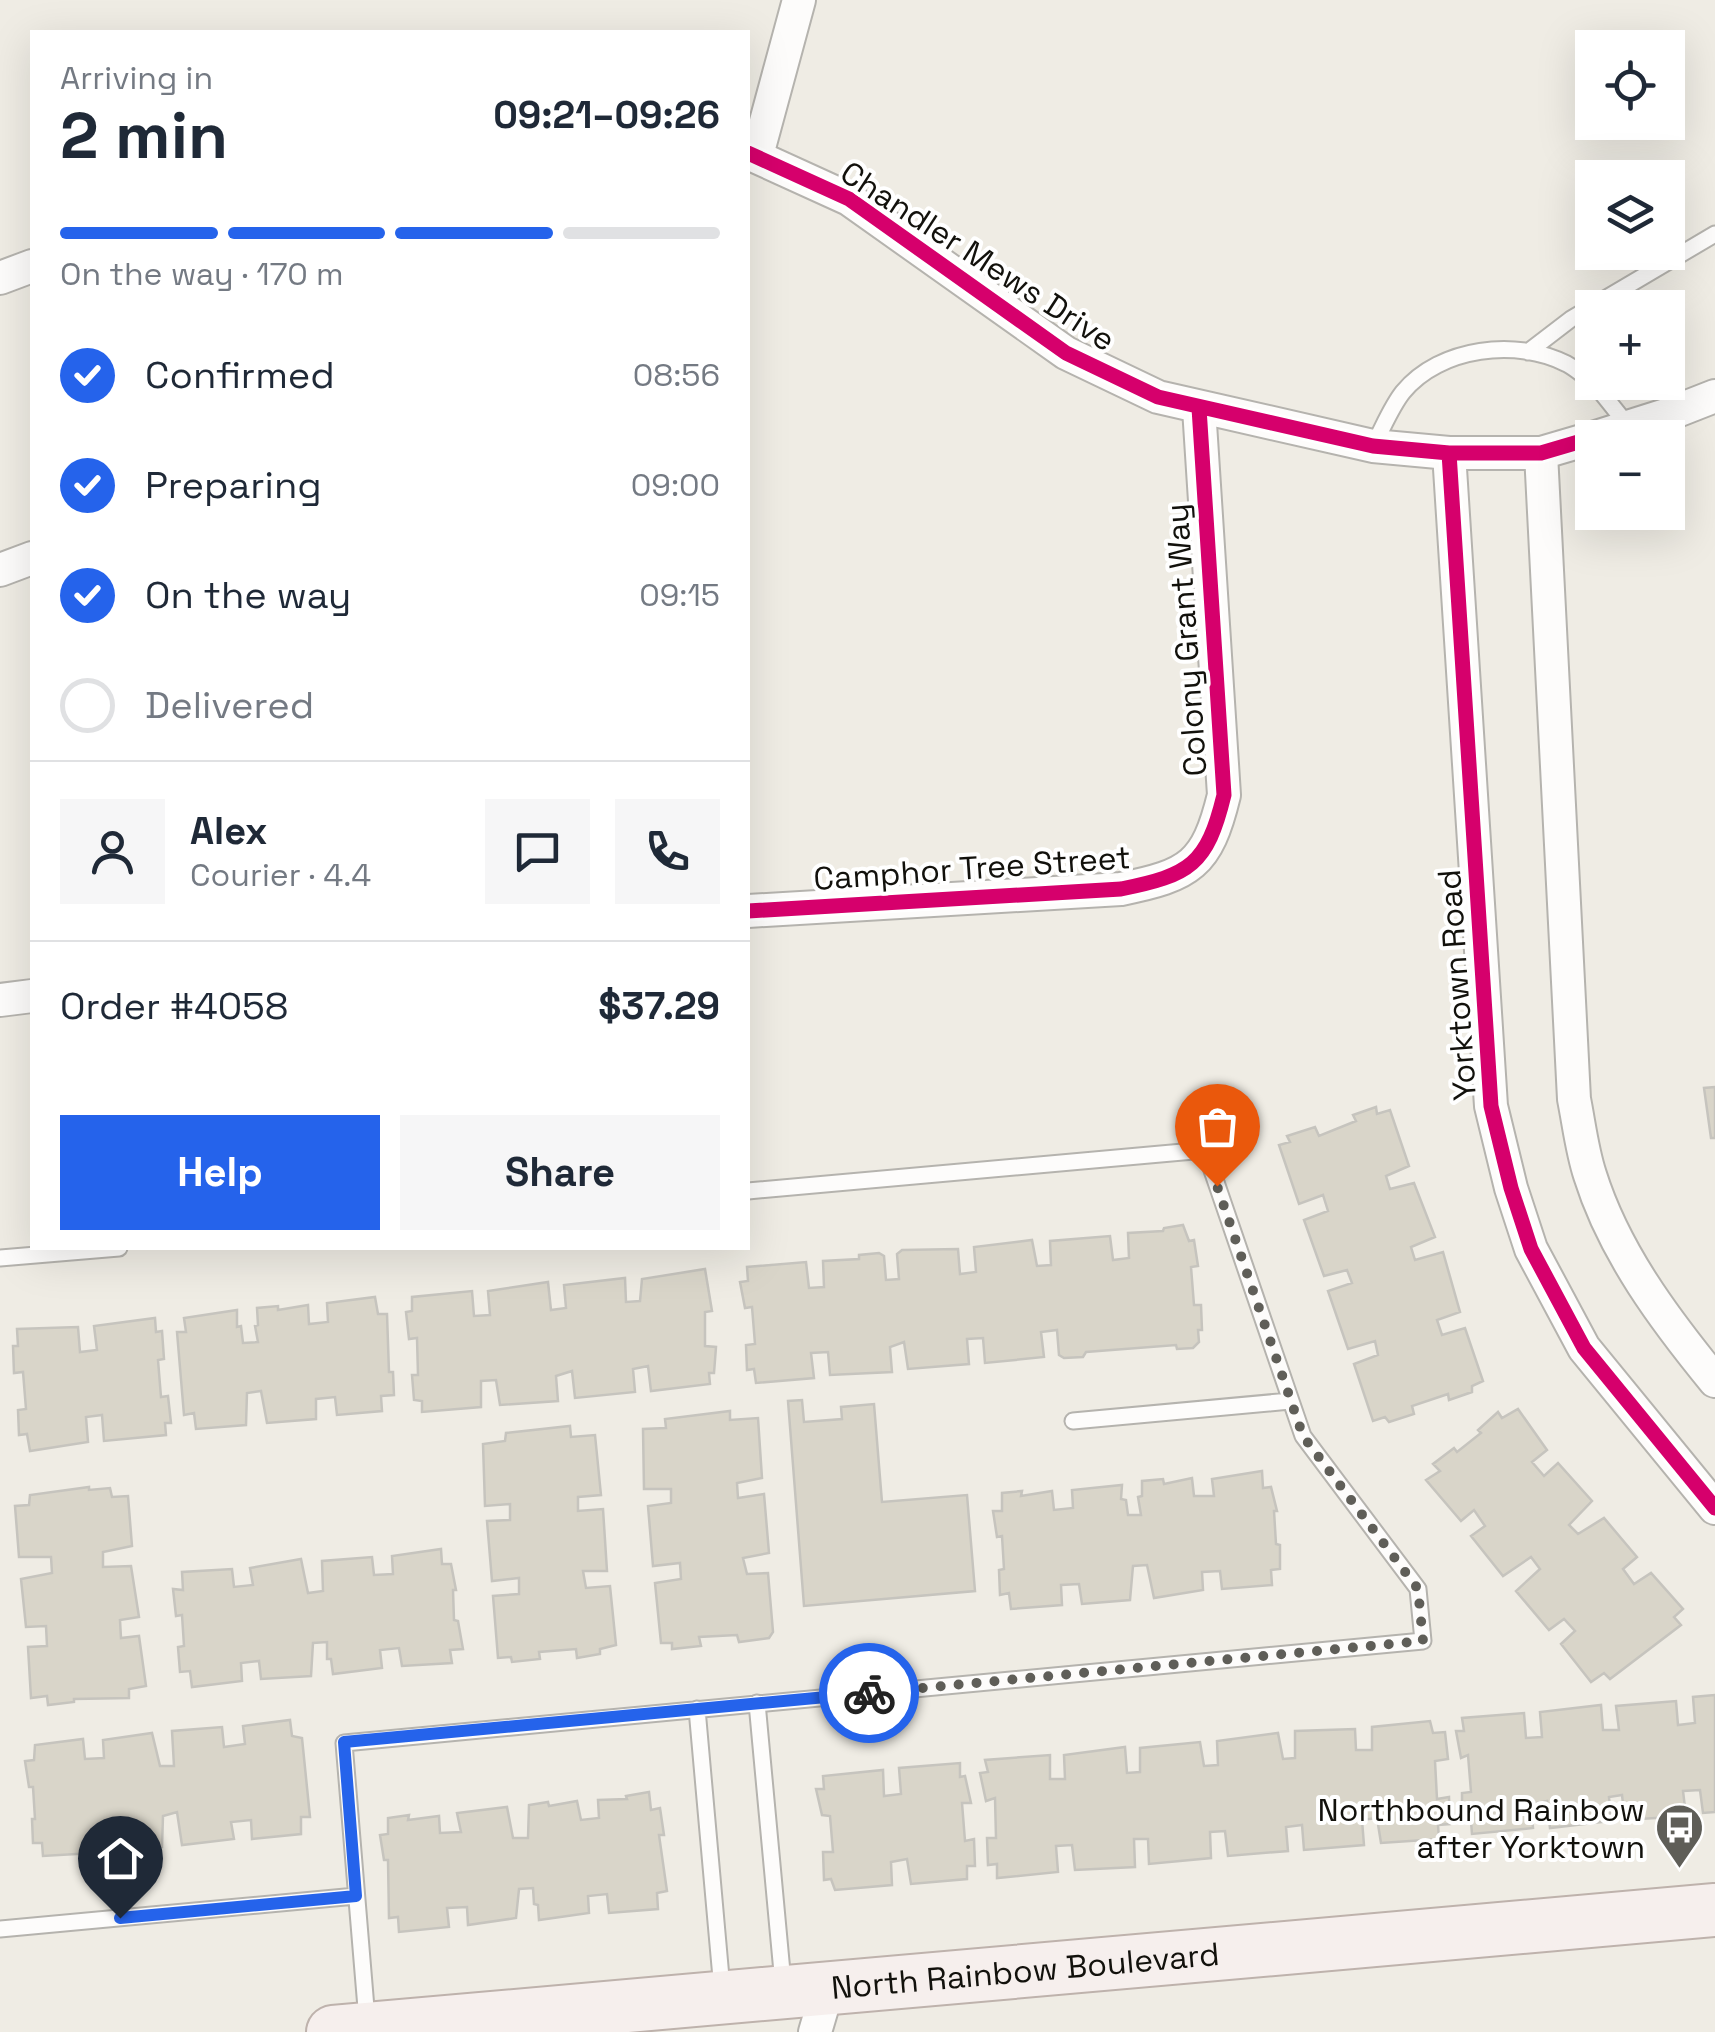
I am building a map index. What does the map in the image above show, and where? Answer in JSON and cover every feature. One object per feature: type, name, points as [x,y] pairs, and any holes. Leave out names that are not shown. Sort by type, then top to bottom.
[{"type":"main road","name":"North Rainbow Boulevard","points":[[350,2030],[809,2004],[1715,1910]]},
{"type":"street","points":[[752,154],[799,0]]},
{"type":"street","name":"Chandler Mews Drive","points":[[752,154],[849,200],[1066,353],[1158,397],[1372,446],[1449,453],[1541,453],[1575,443]]},
{"type":"street","points":[[0,278],[30,267]]},
{"type":"street","name":"Chandler Mews Drive","points":[[1646,420],[1715,396]]},
{"type":"street","name":"Colony Grant Way","points":[[1194,863],[1215,831],[1224,794],[1200,408]]},
{"type":"street","name":"Yorktown Road","points":[[1449,453],[1492,1106],[1511,1188],[1531,1249],[1584,1348],[1715,1508]]},
{"type":"street","points":[[1541,453],[1574,1098],[1590,1176],[1624,1250],[1668,1324],[1715,1381]]},
{"type":"street","points":[[0,570],[30,559]]},
{"type":"street","name":"Camphor Tree Street","points":[[750,911],[1121,889],[1168,880],[1194,863]]},
{"type":"street","points":[[0,1000],[30,996]]},
{"type":"lane","points":[[1528,352],[1570,319],[1715,234]]},
{"type":"lane","points":[[1372,446],[1402,393],[1424,372],[1442,362],[1478,350],[1528,352],[1575,370]]},
{"type":"lane","points":[[1608,400],[1624,420]]},
{"type":"lane","points":[[350,2030],[356,1896],[344,1742],[1423,1641],[1418,1589],[1303,1436],[1204,1150],[750,1191]]},
{"type":"lane","points":[[0,1258],[95,1250]]},
{"type":"lane","points":[[1073,1421],[1290,1400]]},
{"type":"lane","points":[[757,1704],[809,2004]]},
{"type":"lane","points":[[697,1709],[718,2009]]},
{"type":"lane","points":[[0,1929],[356,1896]]},
{"type":"building","points":[[1715,1087],[1715,1138],[1711,1138],[1704,1088]]},
{"type":"building","points":[[1376,1107],[1377,1114],[1390,1110],[1409,1166],[1386,1176],[1390,1189],[1414,1183],[1435,1237],[1411,1247],[1415,1260],[1443,1252],[1460,1312],[1437,1320],[1442,1335],[1465,1328],[1483,1381],[1472,1386],[1472,1392],[1449,1400],[1448,1394],[1412,1406],[1414,1414],[1389,1422],[1385,1417],[1373,1421],[1354,1364],[1378,1355],[1375,1341],[1348,1349],[1328,1291],[1352,1283],[1347,1270],[1324,1276],[1304,1220],[1328,1211],[1323,1195],[1299,1204],[1279,1145],[1290,1142],[1287,1136],[1315,1127],[1319,1136],[1356,1121],[1353,1115]]},
{"type":"building","points":[[1183,1225],[1189,1241],[1194,1240],[1198,1266],[1191,1267],[1194,1305],[1201,1305],[1202,1330],[1198,1330],[1199,1342],[1193,1348],[1177,1349],[1176,1345],[1086,1352],[1083,1357],[1064,1358],[1059,1355],[1057,1330],[1041,1332],[1044,1357],[985,1363],[983,1338],[967,1339],[969,1364],[908,1369],[904,1342],[890,1347],[892,1372],[830,1375],[828,1352],[811,1353],[814,1378],[756,1383],[754,1369],[747,1370],[746,1345],[755,1344],[752,1307],[745,1308],[740,1282],[748,1281],[747,1267],[806,1262],[809,1288],[824,1287],[823,1261],[859,1259],[859,1255],[879,1253],[884,1256],[886,1280],[899,1279],[897,1254],[902,1250],[958,1249],[960,1274],[976,1272],[974,1247],[1032,1240],[1037,1266],[1051,1265],[1050,1241],[1110,1236],[1113,1260],[1129,1258],[1128,1233],[1163,1231]]},
{"type":"building","points":[[705,1269],[712,1311],[705,1312],[705,1346],[716,1347],[710,1384],[651,1391],[648,1366],[633,1369],[635,1392],[575,1398],[572,1371],[556,1376],[558,1401],[500,1405],[496,1380],[481,1381],[481,1407],[422,1412],[422,1401],[414,1400],[412,1375],[418,1375],[417,1338],[409,1339],[406,1312],[412,1311],[412,1297],[472,1291],[474,1316],[490,1315],[488,1291],[548,1282],[551,1310],[566,1308],[564,1285],[625,1278],[626,1302],[640,1301],[642,1279]]},
{"type":"building","points":[[375,1297],[378,1314],[387,1314],[389,1372],[393,1372],[394,1395],[381,1396],[382,1411],[337,1415],[335,1397],[316,1399],[316,1419],[267,1423],[261,1391],[247,1393],[246,1425],[196,1429],[194,1413],[184,1415],[177,1332],[186,1332],[184,1318],[237,1310],[237,1327],[241,1326],[243,1343],[258,1342],[257,1308],[278,1306],[278,1310],[308,1305],[309,1324],[328,1322],[327,1303]]},
{"type":"building","points":[[155,1318],[156,1332],[162,1331],[164,1359],[158,1360],[161,1397],[168,1396],[171,1423],[165,1423],[166,1435],[104,1441],[102,1415],[86,1417],[88,1442],[30,1451],[27,1434],[19,1435],[18,1410],[26,1409],[23,1372],[14,1373],[17,1329],[78,1327],[80,1352],[97,1350],[94,1326]]},
{"type":"building","points":[[802,1400],[804,1422],[842,1419],[841,1407],[874,1404],[882,1502],[967,1495],[975,1591],[804,1606],[788,1401]]},
{"type":"building","points":[[1518,1409],[1547,1450],[1532,1462],[1544,1476],[1558,1463],[1592,1501],[1569,1525],[1578,1534],[1604,1518],[1637,1557],[1623,1569],[1634,1584],[1651,1573],[1683,1609],[1674,1617],[1681,1625],[1610,1679],[1604,1673],[1591,1682],[1561,1644],[1575,1631],[1564,1619],[1549,1630],[1516,1591],[1540,1569],[1531,1557],[1503,1576],[1471,1536],[1485,1526],[1474,1510],[1461,1521],[1426,1480],[1440,1471],[1433,1464],[1481,1433],[1478,1430],[1498,1412],[1502,1418]]},
{"type":"building","points":[[730,1411],[730,1420],[758,1418],[762,1478],[737,1483],[738,1498],[764,1494],[769,1553],[743,1558],[747,1574],[768,1573],[773,1632],[769,1638],[739,1642],[737,1635],[699,1637],[701,1646],[672,1649],[672,1643],[661,1643],[655,1583],[681,1579],[680,1563],[653,1566],[648,1506],[671,1503],[671,1489],[644,1489],[643,1429],[666,1428],[665,1419]]},
{"type":"building","points":[[570,1426],[571,1437],[595,1435],[601,1495],[578,1497],[578,1511],[603,1509],[607,1571],[583,1571],[586,1588],[610,1586],[616,1645],[600,1649],[600,1654],[577,1658],[576,1649],[539,1652],[540,1659],[512,1662],[511,1657],[498,1658],[493,1596],[519,1594],[519,1578],[492,1581],[487,1521],[510,1520],[510,1504],[485,1506],[483,1444],[505,1441],[506,1433]]},
{"type":"building","points":[[1262,1471],[1263,1488],[1271,1487],[1277,1511],[1276,1544],[1280,1545],[1280,1569],[1271,1570],[1272,1585],[1222,1589],[1220,1571],[1202,1572],[1203,1590],[1154,1598],[1147,1565],[1133,1566],[1130,1600],[1082,1604],[1079,1584],[1061,1585],[1062,1605],[1011,1609],[1009,1593],[1000,1595],[999,1570],[1004,1569],[1002,1536],[997,1537],[993,1511],[1002,1511],[1002,1493],[1022,1491],[1021,1496],[1052,1491],[1054,1510],[1073,1508],[1072,1490],[1122,1485],[1121,1499],[1126,1500],[1128,1515],[1141,1515],[1138,1497],[1142,1496],[1142,1481],[1163,1479],[1164,1484],[1192,1478],[1194,1496],[1214,1496],[1212,1479]]},
{"type":"building","points":[[110,1488],[112,1497],[128,1496],[132,1546],[103,1552],[103,1567],[131,1566],[139,1617],[120,1620],[121,1638],[139,1636],[146,1686],[129,1689],[129,1698],[74,1699],[48,1705],[47,1696],[31,1698],[28,1647],[47,1646],[46,1626],[26,1627],[21,1579],[52,1573],[51,1557],[19,1557],[15,1506],[29,1505],[30,1495]]},
{"type":"building","points":[[441,1549],[442,1564],[451,1564],[456,1590],[454,1620],[458,1621],[463,1649],[450,1650],[452,1663],[402,1666],[399,1648],[380,1650],[382,1668],[333,1674],[331,1659],[327,1659],[327,1642],[313,1643],[311,1676],[261,1679],[259,1661],[241,1663],[242,1681],[192,1687],[190,1671],[180,1672],[178,1647],[184,1646],[182,1615],[176,1616],[173,1589],[183,1590],[182,1572],[232,1569],[234,1587],[253,1585],[250,1568],[301,1559],[308,1593],[323,1591],[322,1561],[372,1557],[374,1575],[393,1574],[392,1556]]},
{"type":"building","points":[[1715,1695],[1715,1812],[1703,1813],[1700,1790],[1683,1791],[1686,1816],[1625,1820],[1622,1795],[1609,1797],[1611,1821],[1550,1828],[1547,1801],[1531,1804],[1533,1828],[1472,1834],[1471,1822],[1462,1823],[1462,1793],[1471,1792],[1468,1755],[1461,1758],[1456,1731],[1464,1731],[1462,1718],[1524,1713],[1526,1738],[1542,1737],[1540,1712],[1601,1705],[1603,1730],[1619,1730],[1616,1706],[1676,1701],[1678,1725],[1695,1723],[1693,1697]]},
{"type":"building","points":[[290,1720],[292,1736],[302,1738],[310,1817],[301,1817],[301,1834],[252,1839],[251,1820],[231,1822],[234,1839],[182,1845],[177,1812],[163,1816],[162,1847],[112,1850],[110,1832],[92,1834],[93,1853],[43,1856],[42,1843],[33,1843],[33,1787],[29,1787],[25,1761],[34,1760],[35,1745],[83,1739],[85,1759],[104,1758],[103,1740],[152,1733],[160,1766],[174,1766],[172,1731],[222,1727],[224,1747],[245,1744],[243,1726]]},
{"type":"building","points":[[1430,1721],[1433,1733],[1445,1732],[1448,1759],[1435,1761],[1437,1799],[1449,1797],[1450,1824],[1438,1825],[1439,1839],[1381,1843],[1377,1818],[1362,1820],[1364,1845],[1304,1850],[1302,1825],[1286,1827],[1288,1851],[1228,1856],[1225,1831],[1210,1832],[1211,1858],[1149,1864],[1148,1839],[1134,1839],[1135,1867],[1075,1870],[1072,1845],[1056,1846],[1058,1872],[997,1878],[997,1864],[988,1865],[987,1838],[996,1838],[995,1798],[986,1801],[980,1773],[988,1772],[985,1760],[1050,1755],[1050,1779],[1065,1779],[1064,1755],[1125,1747],[1127,1773],[1140,1772],[1140,1748],[1200,1742],[1204,1766],[1218,1765],[1217,1741],[1278,1733],[1283,1759],[1295,1758],[1295,1731],[1355,1729],[1356,1750],[1372,1750],[1372,1727]]},
{"type":"building","points":[[960,1763],[960,1777],[965,1776],[971,1803],[962,1803],[965,1841],[974,1839],[975,1866],[967,1866],[967,1879],[911,1884],[907,1859],[891,1862],[892,1885],[835,1890],[831,1879],[824,1880],[823,1852],[833,1852],[830,1816],[822,1815],[816,1789],[824,1789],[823,1776],[883,1770],[884,1796],[901,1794],[899,1768]]},
{"type":"building","points":[[649,1792],[651,1810],[660,1808],[664,1835],[659,1835],[667,1891],[657,1893],[658,1909],[609,1913],[607,1894],[588,1896],[589,1913],[539,1920],[533,1888],[519,1889],[516,1918],[468,1925],[467,1907],[447,1908],[449,1927],[399,1932],[398,1917],[389,1918],[388,1860],[384,1860],[380,1835],[388,1834],[388,1818],[439,1816],[440,1833],[461,1832],[457,1813],[507,1807],[513,1838],[528,1838],[529,1805],[577,1801],[581,1820],[599,1818],[598,1800],[627,1799],[626,1796]]},
{"type":"cycle path","points":[[750,154],[849,199],[1066,353],[1158,397],[1373,446],[1449,453],[1541,453],[1575,443]]},
{"type":"cycle path","points":[[750,911],[1121,889],[1179,872],[1202,852],[1218,819],[1224,795],[1199,408]]},
{"type":"cycle path","points":[[1449,453],[1491,1106],[1511,1188],[1531,1249],[1584,1348],[1715,1508]]},
{"type":"way so far","points":[[869,1693],[1423,1641],[1418,1589],[1303,1436],[1217,1186]]},
{"type":"place","name":"Northbound Rainbow after Yorktown","points":[[1680,1870]]},
{"type":"route","points":[[120,1918],[356,1896],[344,1742],[869,1693]]}]
